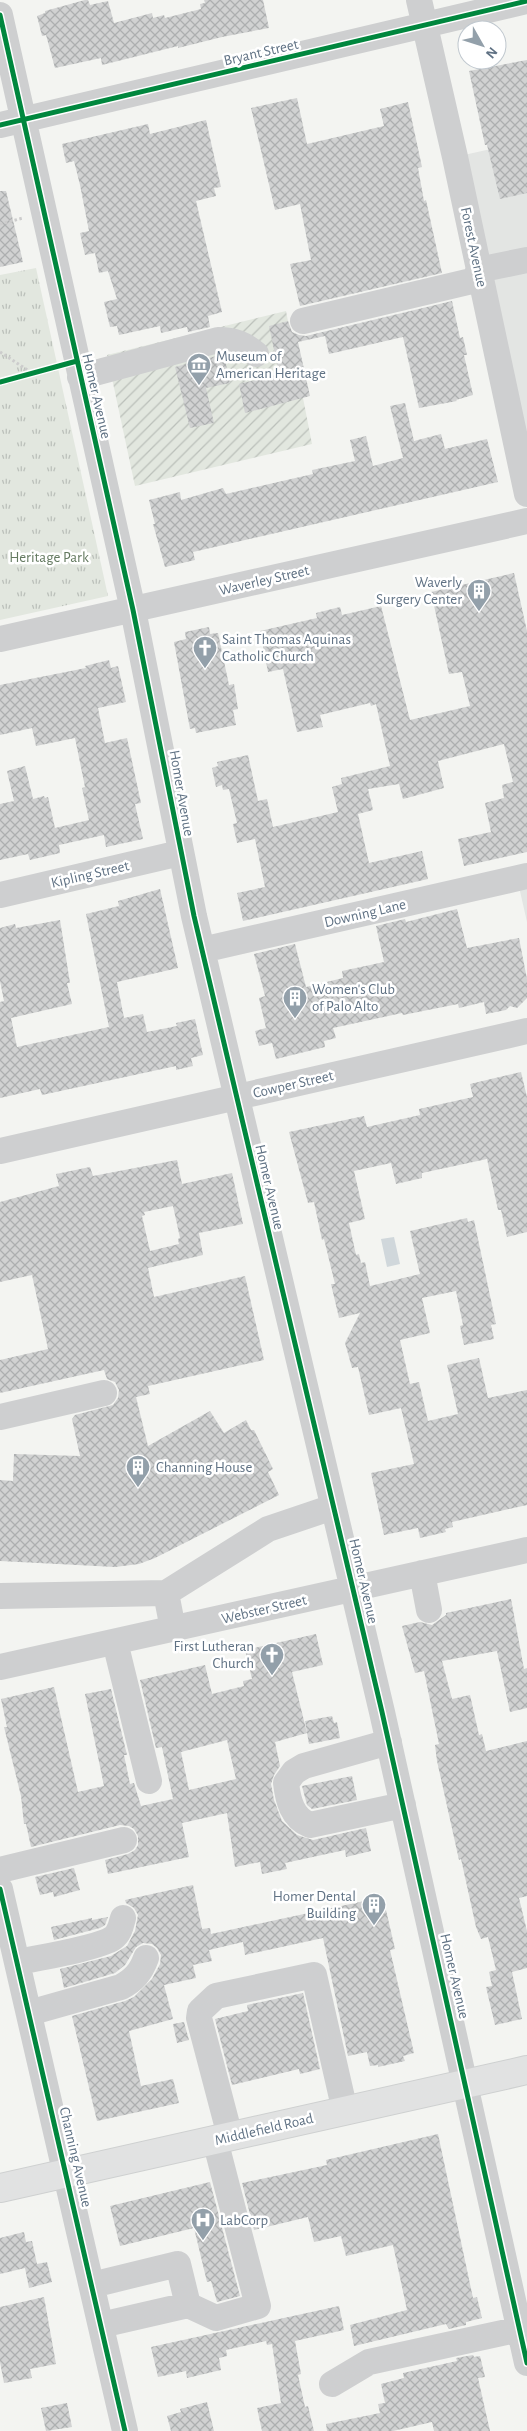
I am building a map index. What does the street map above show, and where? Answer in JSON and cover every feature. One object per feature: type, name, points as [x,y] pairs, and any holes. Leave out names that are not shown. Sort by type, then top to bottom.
[{"type":"main road","name":"Middlefield Road","points":[[0,2188],[527,2070]]},
{"type":"street","name":"Forest Avenue","points":[[419,0],[455,156],[527,494]]},
{"type":"street","name":"Bryant Street","points":[[11,123],[527,1]]},
{"type":"street","name":"Homer Avenue","points":[[0,15],[11,123],[80,376],[152,698],[180,853],[235,1097],[389,1742],[466,2083],[519,2289],[520,2329],[527,2363]]},
{"type":"street","points":[[303,321],[527,260]]},
{"type":"street","points":[[80,376],[218,340],[233,340],[246,346],[256,354]]},
{"type":"street","name":"Waverley Street","points":[[0,639],[527,521]]},
{"type":"street","name":"Kipling Street","points":[[0,895],[180,853]]},
{"type":"street","name":"Downing Lane","points":[[202,950],[527,876]]},
{"type":"street","name":"Cowper Street","points":[[0,1150],[527,1030]]},
{"type":"street","points":[[0,1417],[104,1393]]},
{"type":"street","points":[[0,1596],[166,1593],[268,1529],[334,1508]]},
{"type":"street","name":"Webster Street","points":[[0,1668],[527,1550]]},
{"type":"street","points":[[422,1574],[430,1610]]},
{"type":"street","points":[[166,1593],[173,1629]]},
{"type":"street","points":[[115,1642],[150,1781]]},
{"type":"street","points":[[389,1742],[304,1766],[294,1772],[286,1783],[287,1795],[296,1816],[310,1825],[403,1804]]},
{"type":"street","points":[[0,1870],[124,1840]]},
{"type":"street","name":"Channing Avenue","points":[[0,1889],[10,1950],[29,2012],[125,2431]]},
{"type":"street","points":[[10,1950],[113,1938],[120,1929],[123,1918]]},
{"type":"street","points":[[29,2012],[121,1987],[132,1982],[141,1970],[146,1958]]},
{"type":"street","points":[[101,2325],[188,2305],[216,2318],[258,2306],[199,2018],[200,2011],[216,1996],[314,1975],[345,2111]]},
{"type":"street","points":[[92,2284],[178,2264],[188,2305]]},
{"type":"street","points":[[332,2384],[369,2362],[520,2329]]},
{"type":"path","points":[[0,352],[32,373]]},
{"type":"path","points":[[24,375],[40,371]]},
{"type":"shaded area","points":[[527,141],[527,494],[455,157]]},
{"type":"shaded area","points":[[527,876],[527,922],[517,878]]},
{"type":"shaded area","points":[[394,1237],[400,1264],[387,1267],[381,1239]]},
{"type":"green space","name":"Heritage Park","points":[[36,268],[108,596],[0,620],[0,275]]},
{"type":"green space","points":[[286,311],[312,444],[135,486],[107,355]]},
{"type":"building","points":[[88,0],[90,5],[108,1],[114,23],[152,13],[153,18],[164,15],[165,18],[201,9],[200,4],[205,3],[204,0],[263,0],[269,28],[178,48],[178,46],[102,65],[101,58],[55,68],[46,35],[42,36],[37,16],[45,13],[45,11]]},
{"type":"building","points":[[527,60],[527,193],[500,199],[487,145],[485,145],[469,71],[507,70],[507,64]]},
{"type":"building","points":[[297,98],[307,144],[384,126],[380,109],[408,102],[422,167],[418,168],[424,201],[426,200],[442,273],[300,306],[290,264],[311,260],[300,204],[275,210],[251,108]]},
{"type":"building","points":[[206,120],[221,187],[214,188],[216,196],[196,201],[222,312],[208,316],[210,327],[188,332],[187,327],[161,333],[160,326],[119,335],[117,326],[110,327],[104,302],[117,299],[108,271],[99,273],[95,253],[85,255],[80,233],[89,231],[80,185],[74,161],[66,163],[62,144],[148,124],[150,134]]},
{"type":"building","points":[[0,191],[6,191],[23,262],[0,267]]},
{"type":"building","points":[[452,301],[460,338],[463,337],[467,355],[464,355],[473,395],[457,401],[419,408],[403,337],[329,354],[325,336],[298,342],[310,396],[245,413],[239,384],[279,374],[269,326],[288,321],[292,332],[306,336]]},
{"type":"building","name":"Museum of American Heritage","points":[[224,355],[230,383],[206,388],[214,423],[190,428],[175,367]]},
{"type":"building","points":[[405,403],[414,441],[441,434],[445,449],[487,439],[498,482],[193,552],[195,560],[165,567],[153,524],[155,524],[149,500],[180,492],[181,500],[223,488],[226,494],[313,474],[312,470],[355,461],[350,440],[366,436],[373,466],[403,458],[390,406]]},
{"type":"building","points":[[514,573],[527,631],[527,852],[464,866],[458,839],[491,832],[485,803],[504,798],[502,785],[513,782],[504,744],[438,761],[444,788],[403,799],[399,784],[368,789],[373,810],[358,814],[369,863],[422,851],[428,879],[243,921],[237,893],[265,887],[255,839],[237,843],[233,824],[237,823],[229,789],[223,790],[222,785],[216,787],[212,768],[218,766],[217,762],[248,755],[258,801],[267,799],[273,827],[338,812],[332,787],[342,784],[341,778],[390,766],[376,704],[371,706],[370,703],[320,715],[323,727],[297,732],[283,669],[268,672],[260,631],[317,618],[316,613],[340,607],[342,615],[381,606],[410,720],[470,706],[462,672],[449,674],[431,592]]},
{"type":"building","name":"Saint Thomas Aquinas Catholic Church","points":[[209,627],[210,634],[218,633],[229,685],[234,684],[238,709],[233,710],[236,725],[196,733],[195,728],[190,729],[174,642],[186,639],[185,632]]},
{"type":"building","points":[[109,660],[111,668],[118,666],[126,702],[98,708],[105,743],[127,738],[141,803],[135,804],[143,839],[106,847],[104,835],[59,845],[60,853],[30,860],[28,854],[0,860],[0,804],[14,801],[7,771],[25,766],[33,799],[44,796],[45,798],[48,797],[55,828],[89,820],[82,788],[85,787],[75,738],[36,746],[32,728],[0,735],[0,685],[86,668],[85,666]]},
{"type":"building","points":[[160,889],[178,968],[117,982],[124,1018],[143,1014],[147,1032],[177,1026],[176,1023],[195,1019],[203,1055],[191,1058],[193,1066],[176,1070],[176,1066],[42,1095],[40,1089],[0,1098],[0,1002],[4,1001],[0,981],[0,928],[15,924],[16,928],[60,920],[70,983],[67,983],[72,1004],[11,1018],[17,1047],[109,1027],[86,914],[119,906],[118,901]]},
{"type":"building","points":[[457,909],[467,948],[519,938],[527,979],[527,998],[517,1008],[510,1006],[506,1010],[486,1014],[484,1002],[459,1008],[458,1004],[403,1015],[402,1013],[333,1028],[336,1038],[324,1041],[325,1047],[276,1059],[272,1043],[259,1046],[255,1031],[266,1028],[259,998],[265,996],[254,954],[295,944],[306,987],[343,978],[342,971],[384,962],[376,926],[405,919],[406,922]]},
{"type":"building","points":[[521,1072],[527,1097],[527,1232],[507,1237],[501,1210],[498,1210],[487,1159],[422,1173],[422,1178],[396,1184],[391,1163],[354,1171],[365,1219],[349,1223],[356,1255],[359,1254],[361,1263],[365,1262],[370,1286],[420,1274],[410,1231],[467,1218],[468,1222],[474,1220],[496,1324],[491,1325],[494,1339],[464,1345],[460,1326],[463,1325],[456,1291],[422,1298],[430,1333],[400,1340],[410,1384],[419,1382],[428,1421],[458,1414],[447,1365],[479,1358],[488,1398],[527,1390],[527,1505],[452,1522],[453,1527],[445,1529],[446,1532],[420,1538],[418,1528],[384,1535],[371,1473],[414,1464],[401,1408],[369,1415],[358,1367],[352,1368],[345,1343],[360,1313],[339,1318],[331,1284],[335,1284],[324,1239],[322,1240],[314,1202],[308,1203],[289,1132],[364,1116],[367,1127],[420,1115],[419,1109],[473,1097],[470,1084]]},
{"type":"building","points":[[177,1160],[182,1184],[232,1173],[243,1224],[199,1233],[203,1255],[148,1268],[154,1297],[245,1276],[264,1360],[148,1386],[150,1394],[136,1397],[148,1446],[210,1411],[224,1433],[246,1420],[251,1430],[254,1430],[273,1469],[268,1472],[279,1495],[155,1558],[139,1564],[115,1567],[0,1561],[0,1480],[13,1481],[14,1454],[80,1456],[72,1419],[75,1415],[113,1405],[118,1398],[119,1390],[115,1382],[107,1379],[104,1370],[0,1393],[0,1360],[48,1349],[32,1275],[0,1282],[0,1202],[59,1186],[56,1174],[90,1167],[93,1176]],"holes":[[[173,1206],[180,1238],[178,1239],[179,1244],[150,1251],[142,1216],[145,1215],[144,1212]]]},
{"type":"building","points":[[511,1599],[524,1669],[527,1668],[527,1708],[510,1712],[497,1651],[442,1661],[452,1699],[470,1695],[479,1735],[482,1734],[486,1751],[527,1741],[527,1896],[519,1898],[527,1931],[527,1968],[512,1972],[522,2019],[495,2025],[486,1987],[492,1986],[489,1972],[496,1970],[488,1937],[481,1939],[476,1927],[461,1859],[459,1860],[437,1761],[435,1745],[439,1744],[424,1671],[415,1673],[402,1626],[420,1622],[432,1625],[446,1615],[446,1613]]},
{"type":"building","points":[[316,1634],[323,1665],[292,1672],[307,1733],[275,1742],[280,1766],[271,1784],[274,1800],[282,1821],[297,1835],[313,1840],[366,1828],[371,1851],[346,1857],[345,1850],[285,1863],[287,1869],[262,1874],[260,1862],[235,1867],[227,1813],[182,1823],[189,1857],[108,1874],[105,1860],[128,1854],[135,1850],[138,1845],[138,1836],[134,1829],[129,1826],[120,1825],[31,1847],[26,1824],[24,1824],[21,1796],[4,1727],[7,1727],[1,1699],[54,1687],[78,1792],[104,1786],[85,1694],[111,1689],[127,1755],[124,1755],[130,1784],[134,1783],[141,1806],[173,1799],[162,1747],[156,1748],[140,1680],[205,1665],[212,1694],[244,1686],[243,1681],[252,1679],[245,1650]],"holes":[[[227,1740],[236,1779],[189,1790],[181,1752]]]},
{"type":"building","points":[[332,1716],[334,1723],[337,1722],[340,1738],[309,1744],[305,1721]]},
{"type":"building","points":[[352,1776],[357,1800],[312,1809],[307,1805],[302,1786]]},
{"type":"building","points":[[74,1868],[80,1890],[54,1897],[53,1892],[40,1895],[35,1877]]},
{"type":"building","points":[[193,1885],[202,1929],[210,1928],[211,1934],[383,1897],[395,1949],[390,1950],[414,2053],[403,2056],[405,2061],[378,2067],[378,2065],[370,2066],[367,2052],[348,2056],[323,1938],[245,1955],[243,1942],[209,1950],[212,1961],[193,1965],[196,1978],[164,1985],[173,2019],[129,2031],[141,2086],[173,2079],[179,2103],[97,2121],[72,2016],[134,1997],[152,1979],[160,1964],[161,1955],[152,1944],[143,1943],[136,1947],[125,1965],[115,1973],[64,1988],[60,1969],[111,1956],[127,1946],[135,1931],[138,1915],[134,1908],[126,1903],[125,1900]]},
{"type":"building","points":[[108,1917],[105,1925],[100,1928],[54,1940],[51,1927],[92,1918],[92,1920]]},
{"type":"building","points":[[303,1993],[320,2069],[300,2074],[299,2069],[232,2085],[215,2019],[248,2011],[247,2005]]},
{"type":"building","points":[[184,2022],[189,2040],[177,2043],[173,2024]]},
{"type":"building","points":[[438,2134],[473,2298],[477,2297],[482,2318],[466,2322],[466,2325],[449,2329],[446,2324],[354,2346],[350,2325],[407,2310],[393,2245],[346,2256],[341,2236],[314,2242],[308,2217],[254,2230],[242,2183],[327,2165],[326,2160]]},
{"type":"building","points":[[210,2182],[240,2296],[217,2302],[211,2281],[207,2282],[194,2228],[120,2246],[110,2206]]},
{"type":"building","points":[[24,2232],[26,2242],[32,2241],[37,2264],[47,2262],[52,2282],[29,2288],[25,2268],[0,2274],[0,2238]]},
{"type":"building","points":[[44,2297],[56,2364],[30,2369],[32,2378],[4,2383],[0,2362],[0,2307]]},
{"type":"building","points":[[339,2306],[344,2330],[295,2341],[301,2374],[298,2375],[305,2407],[308,2406],[314,2431],[262,2431],[257,2408],[281,2403],[272,2344],[267,2345],[266,2341],[226,2350],[227,2356],[219,2358],[221,2370],[187,2378],[186,2371],[158,2377],[151,2347]]},
{"type":"building","points":[[473,2355],[474,2357],[480,2356],[485,2377],[478,2378],[490,2431],[434,2431],[432,2422],[393,2431],[327,2431],[326,2424],[380,2413],[378,2404],[385,2403],[381,2384],[404,2378],[403,2373],[457,2361],[456,2358]]},
{"type":"building","points":[[207,2402],[214,2431],[171,2431],[167,2416],[181,2412],[180,2409]]},
{"type":"building","points":[[67,2403],[72,2427],[46,2431],[41,2408]]},
{"type":"cycle path","points":[[0,125],[527,1]]},
{"type":"cycle path","points":[[0,15],[133,610],[194,916],[382,1712],[527,2363]]},
{"type":"cycle path","points":[[0,382],[77,361]]},
{"type":"cycle path","points":[[0,1889],[125,2431]]},
{"type":"place","name":"Museum of American Heritage","points":[[199,386]]},
{"type":"place","name":"Waverly Surgery Center","points":[[479,612]]},
{"type":"place","name":"Saint Thomas Aquinas Catholic Church","points":[[205,669]]},
{"type":"place","name":"Women's Club of Palo Alto","points":[[295,1019]]},
{"type":"place","name":"Channing House","points":[[138,1488]]},
{"type":"place","name":"First Lutheran Church","points":[[272,1676]]},
{"type":"place","name":"Homer Dental Building","points":[[374,1926]]},
{"type":"place","name":"LabCorp","points":[[203,2241]]}]
